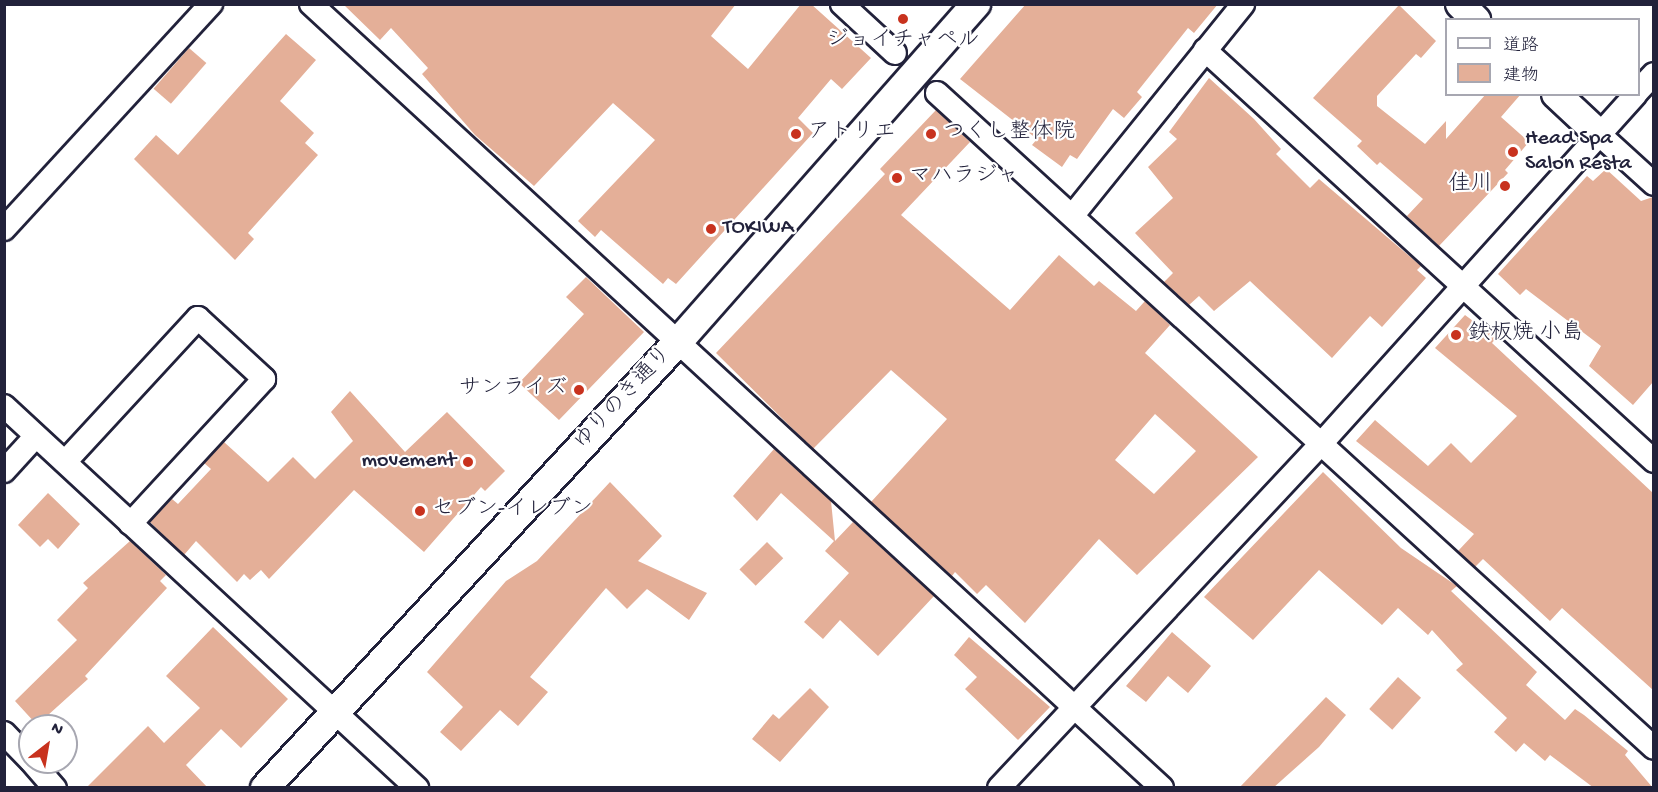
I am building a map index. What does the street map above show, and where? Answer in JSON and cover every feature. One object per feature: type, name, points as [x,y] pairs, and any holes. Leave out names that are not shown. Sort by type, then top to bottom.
[{"type":"street","points":[[4,229],[211,4]]},
{"type":"street","points":[[311,4],[1162,788]]},
{"type":"street","points":[[842,4],[896,53]]},
{"type":"street","name":"ゆりのき通り","points":[[265,788],[678,342],[976,4]]},
{"type":"street","points":[[1073,215],[1243,4]]},
{"type":"street","points":[[1460,4],[1474,18]]},
{"type":"street","points":[[1205,50],[1653,461]]},
{"type":"street","points":[[1640,89],[1653,74]]},
{"type":"street","points":[[937,93],[1653,748]]},
{"type":"street","points":[[1558,96],[1653,184]]},
{"type":"street","points":[[999,788],[1320,445],[1634,96]]},
{"type":"street","points":[[65,462],[198,318],[264,379],[130,524]]},
{"type":"street","points":[[4,406],[417,788]]},
{"type":"street","points":[[4,471],[36,436]]},
{"type":"street","points":[[4,733],[18,748]]},
{"type":"street","points":[[43,774],[55,788]]},
{"type":"building","points":[[343,4],[736,4],[711,36],[748,69],[801,4],[811,4],[871,58],[842,89],[831,79],[798,118],[813,133],[676,284],[668,278],[663,284],[601,230],[595,237],[578,221],[655,140],[613,103],[534,186],[475,135],[422,74],[428,68],[391,28],[380,40]]},
{"type":"building","points":[[1026,4],[1218,4],[1194,33],[1188,28],[1137,92],[1142,97],[1124,118],[1113,109],[1077,159],[1070,155],[1062,167],[1032,145],[1037,139],[960,79]]},
{"type":"building","points":[[1399,5],[1436,41],[1421,58],[1416,54],[1377,96],[1377,106],[1425,144],[1446,121],[1446,139],[1484,96],[1519,96],[1501,117],[1529,142],[1505,170],[1508,173],[1439,246],[1407,216],[1423,199],[1380,162],[1377,165],[1357,146],[1362,141],[1313,98]]},
{"type":"building","points":[[286,34],[316,60],[280,101],[314,133],[305,143],[318,155],[248,233],[254,239],[235,260],[134,159],[156,135],[178,155]]},
{"type":"building","points":[[189,48],[206,63],[171,104],[154,89]]},
{"type":"building","points":[[1209,78],[1254,119],[1281,149],[1276,154],[1310,188],[1319,179],[1421,266],[1417,270],[1426,278],[1382,327],[1370,316],[1332,358],[1250,281],[1214,311],[1199,296],[1189,305],[1164,282],[1173,273],[1135,233],[1173,198],[1148,167],[1177,139],[1169,132]]},
{"type":"building","points":[[936,110],[970,142],[901,215],[1010,310],[1059,255],[1094,286],[1099,281],[1136,311],[1145,301],[1170,325],[1145,353],[1258,457],[1137,575],[1099,539],[1025,623],[986,585],[977,594],[955,572],[952,576],[871,502],[947,419],[891,370],[813,449],[716,353],[885,174],[880,169]],"holes":[[[1155,414],[1196,451],[1154,494],[1115,460]]]},
{"type":"building","points":[[1606,169],[1641,201],[1653,197],[1653,382],[1633,405],[1589,366],[1601,346],[1526,289],[1520,295],[1498,274],[1587,176],[1593,181]]},
{"type":"building","points":[[586,277],[644,332],[559,420],[519,383],[584,314],[566,297]]},
{"type":"building","points":[[1465,315],[1496,338],[1492,343],[1653,493],[1653,690],[1562,608],[1550,621],[1483,559],[1475,567],[1458,551],[1474,534],[1356,441],[1375,420],[1428,466],[1451,443],[1471,463],[1517,416],[1435,348]]},
{"type":"building","points":[[350,391],[405,452],[447,412],[505,471],[485,491],[481,487],[424,552],[354,490],[269,579],[261,570],[250,580],[244,574],[237,582],[196,541],[184,555],[150,522],[172,499],[178,504],[211,469],[204,463],[224,442],[268,482],[293,457],[315,479],[353,441],[331,412]]},
{"type":"building","points":[[774,449],[831,501],[835,541],[853,522],[934,596],[878,656],[840,620],[823,639],[804,622],[849,573],[825,551],[834,541],[781,493],[757,521],[733,496]]},
{"type":"building","points":[[1323,472],[1401,548],[1457,586],[1451,591],[1537,672],[1526,685],[1565,720],[1575,709],[1584,715],[1628,751],[1625,755],[1653,788],[1594,788],[1550,755],[1545,761],[1524,743],[1516,752],[1494,732],[1507,718],[1456,670],[1463,664],[1432,630],[1428,635],[1398,608],[1382,625],[1319,570],[1253,640],[1204,597]]},
{"type":"building","points":[[610,482],[662,536],[638,561],[707,593],[689,620],[647,589],[627,609],[606,588],[530,677],[548,692],[518,726],[500,710],[461,751],[440,732],[463,707],[427,672],[506,581],[537,561]]},
{"type":"building","points":[[48,493],[80,524],[58,549],[48,539],[40,547],[18,525]]},
{"type":"building","points":[[130,541],[166,575],[160,581],[167,588],[85,676],[88,679],[49,714],[27,714],[15,701],[77,640],[57,620],[88,588],[83,583]]},
{"type":"building","points":[[767,542],[783,558],[756,586],[739,570]]},
{"type":"building","points":[[213,627],[288,699],[241,748],[221,729],[186,765],[208,788],[86,788],[148,726],[164,743],[200,708],[166,676]]},
{"type":"building","points":[[1172,632],[1211,666],[1188,693],[1168,676],[1146,702],[1126,686]]},
{"type":"building","points":[[969,637],[1050,707],[1018,740],[965,689],[977,677],[954,655]]},
{"type":"building","points":[[1398,677],[1421,698],[1392,730],[1369,709]]},
{"type":"building","points":[[810,688],[829,707],[780,762],[752,739],[773,714],[779,719]]},
{"type":"building","points":[[1326,697],[1346,715],[1319,747],[1273,788],[1239,788]]},
{"type":"place","name":"ジョイチャペル","points":[[903,19]]},
{"type":"place","name":"アトリエ","points":[[796,134]]},
{"type":"place","name":"つくし整体院","points":[[931,134]]},
{"type":"place","name":"Head Spa Salon Resta","points":[[1513,152]]},
{"type":"place","name":"マハラジャ","points":[[897,178]]},
{"type":"place","name":"佳川","points":[[1505,186]]},
{"type":"place","name":"TOKIWA","points":[[711,229]]},
{"type":"place","name":"鉄板焼 小島","points":[[1456,335]]},
{"type":"place","name":"サンライズ","points":[[579,390]]},
{"type":"place","name":"movement","points":[[468,462]]},
{"type":"place","name":"セブン-イレブン","points":[[420,511]]}]
